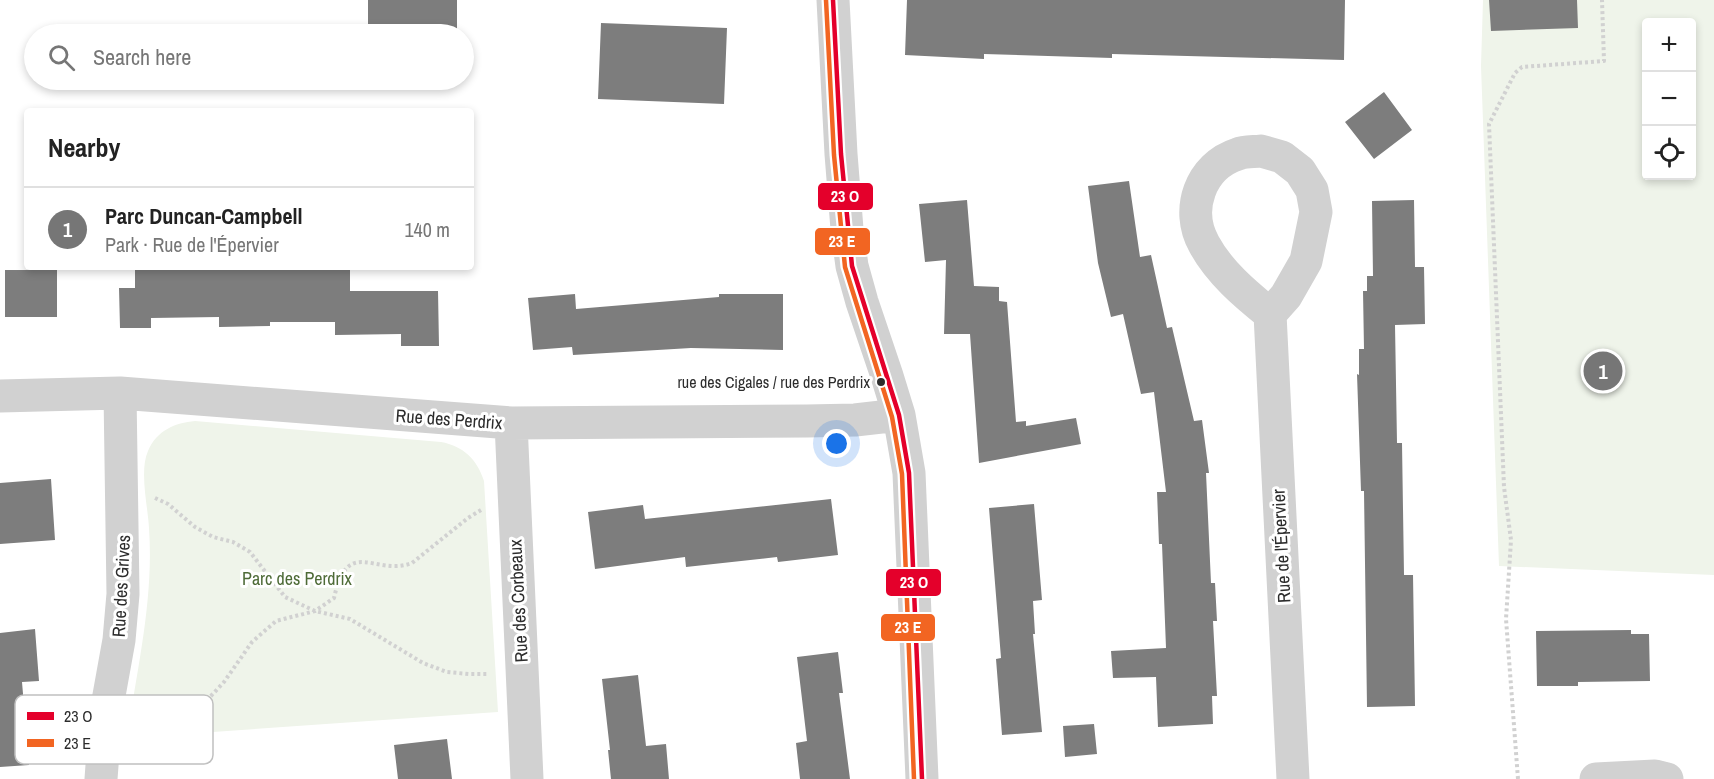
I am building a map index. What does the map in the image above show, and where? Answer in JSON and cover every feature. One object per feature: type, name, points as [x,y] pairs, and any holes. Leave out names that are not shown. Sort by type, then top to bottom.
[{"type":"street","points":[[833,0],[841,154],[852,266],[888,375],[899,415],[909,473],[922,779]]},
{"type":"street","points":[[1261,151],[1282,157],[1300,171],[1312,190],[1316,212],[1306,261],[1286,296],[1270,314],[1239,288],[1220,266],[1204,244],[1196,222],[1196,200],[1204,180],[1219,163],[1239,153],[1261,151]]},
{"type":"street","name":"Rue de l'Épervier","points":[[1270,314],[1293,779]]},
{"type":"street","name":"Rue des Perdrix","points":[[0,396],[120,393],[511,423],[807,422],[899,415]]},
{"type":"street","name":"Rue des Grives","points":[[109,695],[119,640],[123,594],[120,393]]},
{"type":"street","name":"Rue des Corbeaux","points":[[511,423],[527,779]]},
{"type":"street","name":"Rue des Grives","points":[[101,779],[102,764]]},
{"type":"street","points":[[1596,779],[1644,776],[1667,779]]},
{"type":"path","points":[[1518,779],[1506,619],[1511,540],[1504,487],[1490,124],[1515,73],[1522,67],[1604,61],[1602,0]]},
{"type":"path","points":[[123,485],[168,504],[195,527],[213,537],[233,542],[250,552],[285,597],[315,611],[350,619],[423,663],[447,672],[470,674],[521,671]]},
{"type":"path","points":[[212,695],[224,682],[252,642],[276,621],[315,611],[334,598],[337,585],[349,566],[360,561],[401,567],[412,563],[468,518],[482,510],[513,500]]},
{"type":"green space","points":[[1483,0],[1714,0],[1714,575],[1499,566],[1481,66]]},
{"type":"green space","name":"Parc des Perdrix","points":[[195,421],[441,442],[456,447],[468,455],[477,466],[484,481],[498,712],[213,732],[213,695],[134,695],[144,634],[149,581],[150,555],[144,479],[145,459],[156,438],[167,429]]},
{"type":"building","points":[[368,0],[457,0],[457,24],[368,24]]},
{"type":"building","points":[[907,0],[1345,0],[1344,60],[1112,54],[1112,58],[984,54],[984,59],[905,55]]},
{"type":"building","points":[[1489,0],[1577,0],[1578,28],[1491,31]]},
{"type":"building","points":[[601,23],[727,28],[724,104],[598,99]]},
{"type":"building","points":[[1384,92],[1412,130],[1374,159],[1345,122]]},
{"type":"building","points":[[1129,181],[1140,257],[1151,255],[1167,328],[1172,327],[1194,421],[1202,420],[1209,473],[1206,473],[1211,583],[1215,583],[1217,621],[1213,621],[1217,696],[1212,696],[1213,724],[1158,727],[1156,677],[1113,678],[1111,651],[1166,648],[1162,544],[1159,544],[1157,492],[1166,492],[1154,392],[1141,394],[1123,314],[1111,317],[1098,263],[1088,186]]},
{"type":"building","points":[[967,200],[974,286],[999,287],[999,301],[1007,302],[1016,422],[1026,421],[1026,426],[1076,418],[1081,444],[979,463],[970,334],[944,334],[946,260],[925,262],[919,204]]},
{"type":"building","points":[[1414,200],[1415,267],[1424,267],[1425,324],[1395,325],[1397,443],[1402,443],[1404,575],[1413,575],[1415,706],[1367,707],[1364,491],[1361,491],[1357,374],[1359,375],[1359,349],[1364,349],[1363,291],[1367,291],[1367,276],[1373,276],[1372,201]]},
{"type":"building","points":[[5,270],[57,270],[57,317],[5,317]]},
{"type":"building","points":[[135,270],[350,270],[350,291],[438,291],[439,346],[401,346],[401,334],[335,335],[335,322],[270,322],[270,326],[219,327],[219,317],[151,318],[151,328],[120,328],[119,288],[135,288]]},
{"type":"building","points":[[575,294],[576,309],[719,297],[719,294],[783,294],[783,350],[691,348],[573,355],[572,347],[533,350],[528,298]]},
{"type":"building","points":[[51,479],[55,540],[0,544],[0,483]]},
{"type":"building","points":[[831,499],[838,555],[778,562],[777,557],[686,567],[685,557],[595,569],[588,512],[643,505],[645,519]]},
{"type":"building","points":[[1034,504],[1042,600],[1033,601],[1035,634],[1033,634],[1042,732],[1002,735],[996,659],[1001,658],[989,508]]},
{"type":"building","points":[[35,629],[39,681],[22,682],[23,695],[15,695],[15,764],[29,765],[0,767],[0,633]]},
{"type":"building","points":[[1631,630],[1631,634],[1649,634],[1650,681],[1578,682],[1578,686],[1537,686],[1536,631]]},
{"type":"building","points":[[838,652],[843,693],[839,693],[850,779],[800,779],[796,743],[807,741],[797,657]]},
{"type":"building","points":[[638,675],[646,746],[666,744],[669,779],[611,779],[602,679]]},
{"type":"building","points":[[1094,724],[1097,754],[1065,757],[1063,726]]},
{"type":"building","points":[[447,739],[452,779],[398,779],[394,745]]},
{"type":"transit line","points":[[826,0],[834,155],[845,267],[892,417],[902,474],[914,779]]},
{"type":"transit line","points":[[833,0],[841,154],[852,266],[899,415],[909,473],[922,779]]},
{"type":"place","name":"Parc Duncan-Campbell","points":[[1603,371]]},
{"type":"place","name":"rue des Cigales / rue des Perdrix","points":[[881,382]]}]
